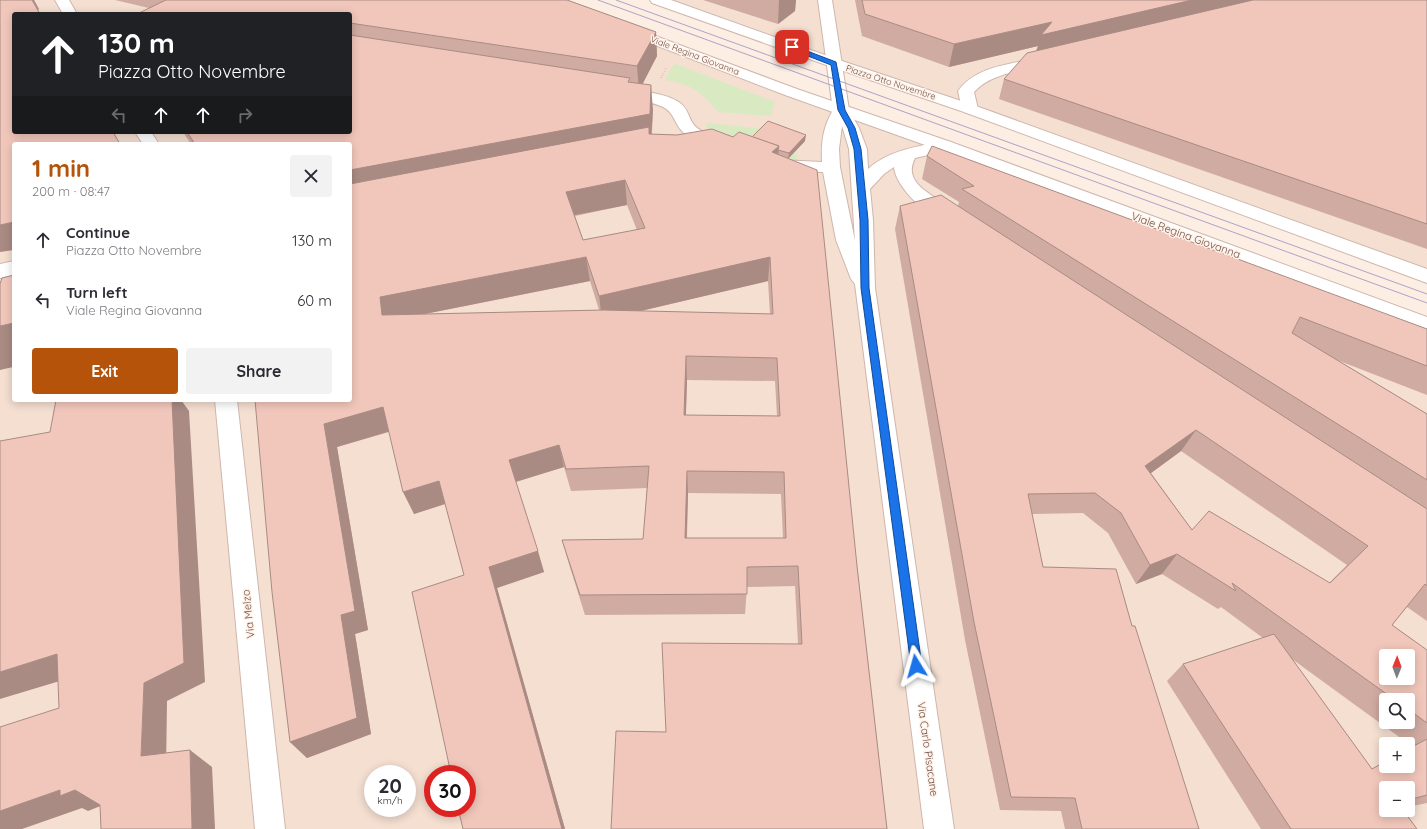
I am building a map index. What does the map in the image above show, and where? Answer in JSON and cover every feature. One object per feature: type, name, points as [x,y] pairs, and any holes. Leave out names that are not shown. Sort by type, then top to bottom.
[{"type":"street","points":[[62,0],[69,12]]},
{"type":"street","points":[[658,0],[834,64],[825,0]]},
{"type":"street","name":"Viale Regina Giovanna","points":[[616,25],[841,110]]},
{"type":"street","points":[[1053,59],[991,74],[978,80],[966,91],[970,109],[1427,276]]},
{"type":"street","name":"Piazza Otto Novembre","points":[[862,189],[855,138],[841,110],[834,64],[970,109]]},
{"type":"street","points":[[610,92],[667,103],[677,109],[684,123],[692,132],[735,149]]},
{"type":"street","points":[[762,160],[797,167],[831,168],[831,132],[835,120],[841,110],[945,146]]},
{"type":"street","points":[[674,137],[680,126],[681,116]]},
{"type":"street","points":[[862,189],[870,176],[881,166],[902,157],[945,146]]},
{"type":"street","name":"Viale Regina Giovanna","points":[[945,146],[1427,325]]},
{"type":"street","points":[[908,156],[903,168],[904,176],[908,184],[920,195],[965,226]]},
{"type":"street","name":"Via Carlo Pisacane","points":[[831,168],[844,236],[865,288]]},
{"type":"street","name":"Via Carlo Pisacane","points":[[862,189],[865,288],[939,829]]},
{"type":"street","points":[[0,271],[12,268]]},
{"type":"street","name":"Via Melzo","points":[[226,402],[270,829]]},
{"type":"path","points":[[660,80],[668,64]]},
{"type":"shaded area","points":[[0,0],[542,0],[1427,329],[1427,829],[0,829]]},
{"type":"shaded area","points":[[661,0],[1427,0],[1427,272]]},
{"type":"green space","points":[[676,64],[775,102],[771,116],[718,112],[707,99],[695,90],[682,84],[665,80],[673,65]]},
{"type":"green space","points":[[710,123],[766,129],[797,155],[797,162],[780,160],[707,130],[706,124]]},
{"type":"building","points":[[0,0],[32,0],[39,12],[12,12],[12,134],[114,134],[119,142],[12,142],[12,222],[0,225]]},
{"type":"building","points":[[166,0],[567,0],[656,32],[637,66],[352,23],[352,12],[141,12]]},
{"type":"building","points":[[862,0],[1192,0],[1041,35],[1052,22],[954,44],[865,14]]},
{"type":"building","points":[[1253,0],[1427,0],[1427,224],[1004,79],[1027,53]]},
{"type":"building","points":[[352,35],[630,78],[628,82],[651,85],[650,114],[352,170],[352,142],[194,142],[188,134],[352,134]]},
{"type":"building","points":[[768,121],[806,135],[789,153],[778,150],[779,146],[752,137]]},
{"type":"building","points":[[649,127],[649,134],[677,135],[712,129],[733,137],[739,132],[779,146],[772,152],[817,170],[857,566],[887,829],[611,829],[616,731],[666,732],[662,643],[802,644],[798,566],[747,567],[747,594],[580,595],[562,540],[643,539],[649,466],[566,469],[559,445],[509,460],[538,551],[489,567],[562,829],[463,829],[460,817],[476,817],[476,765],[449,765],[412,592],[464,575],[439,481],[403,492],[383,407],[324,424],[355,611],[341,615],[357,718],[290,742],[272,592],[255,402],[352,402],[352,184]],"holes":[[[625,180],[645,228],[583,240],[566,192]],[[586,257],[599,296],[770,257],[773,314],[603,310],[382,315],[380,297]],[[686,356],[777,358],[780,416],[684,415]],[[687,471],[784,472],[786,538],[685,538]]]},
{"type":"building","points":[[932,146],[1427,329],[1427,366],[1300,317],[1292,333],[1427,414],[1427,480],[962,189],[974,186],[927,156]]},
{"type":"building","points":[[941,195],[1427,509],[1427,586],[1425,584],[1392,625],[1427,650],[1427,723],[1415,714],[1415,693],[1385,693],[1232,583],[1236,591],[1177,554],[1150,565],[1121,513],[1095,493],[1028,494],[1043,567],[1116,569],[1132,626],[1135,626],[1199,829],[1082,829],[1075,798],[1011,797],[974,622],[900,206]],"holes":[[[1196,430],[1368,546],[1330,583],[1209,511],[1192,530],[1145,466]]]},
{"type":"building","points":[[12,276],[12,323],[0,326],[0,284],[2,278]]},
{"type":"building","points":[[56,402],[172,402],[184,663],[144,683],[141,756],[190,750],[192,829],[101,829],[100,805],[75,790],[60,796],[60,790],[0,811],[0,727],[59,708],[57,654],[0,672],[0,441],[50,432]]},
{"type":"building","points":[[1274,634],[1372,769],[1379,765],[1379,773],[1415,773],[1415,745],[1427,739],[1427,795],[1415,798],[1415,781],[1379,781],[1379,817],[1408,817],[1417,829],[1291,829],[1183,664]]},
{"type":"tram line","points":[[598,0],[1427,303]]},
{"type":"tram line","points":[[616,0],[1427,294]]},
{"type":"route","points":[[792,47],[834,64],[841,110],[851,128],[858,149],[864,220],[865,288],[916,666]]}]
